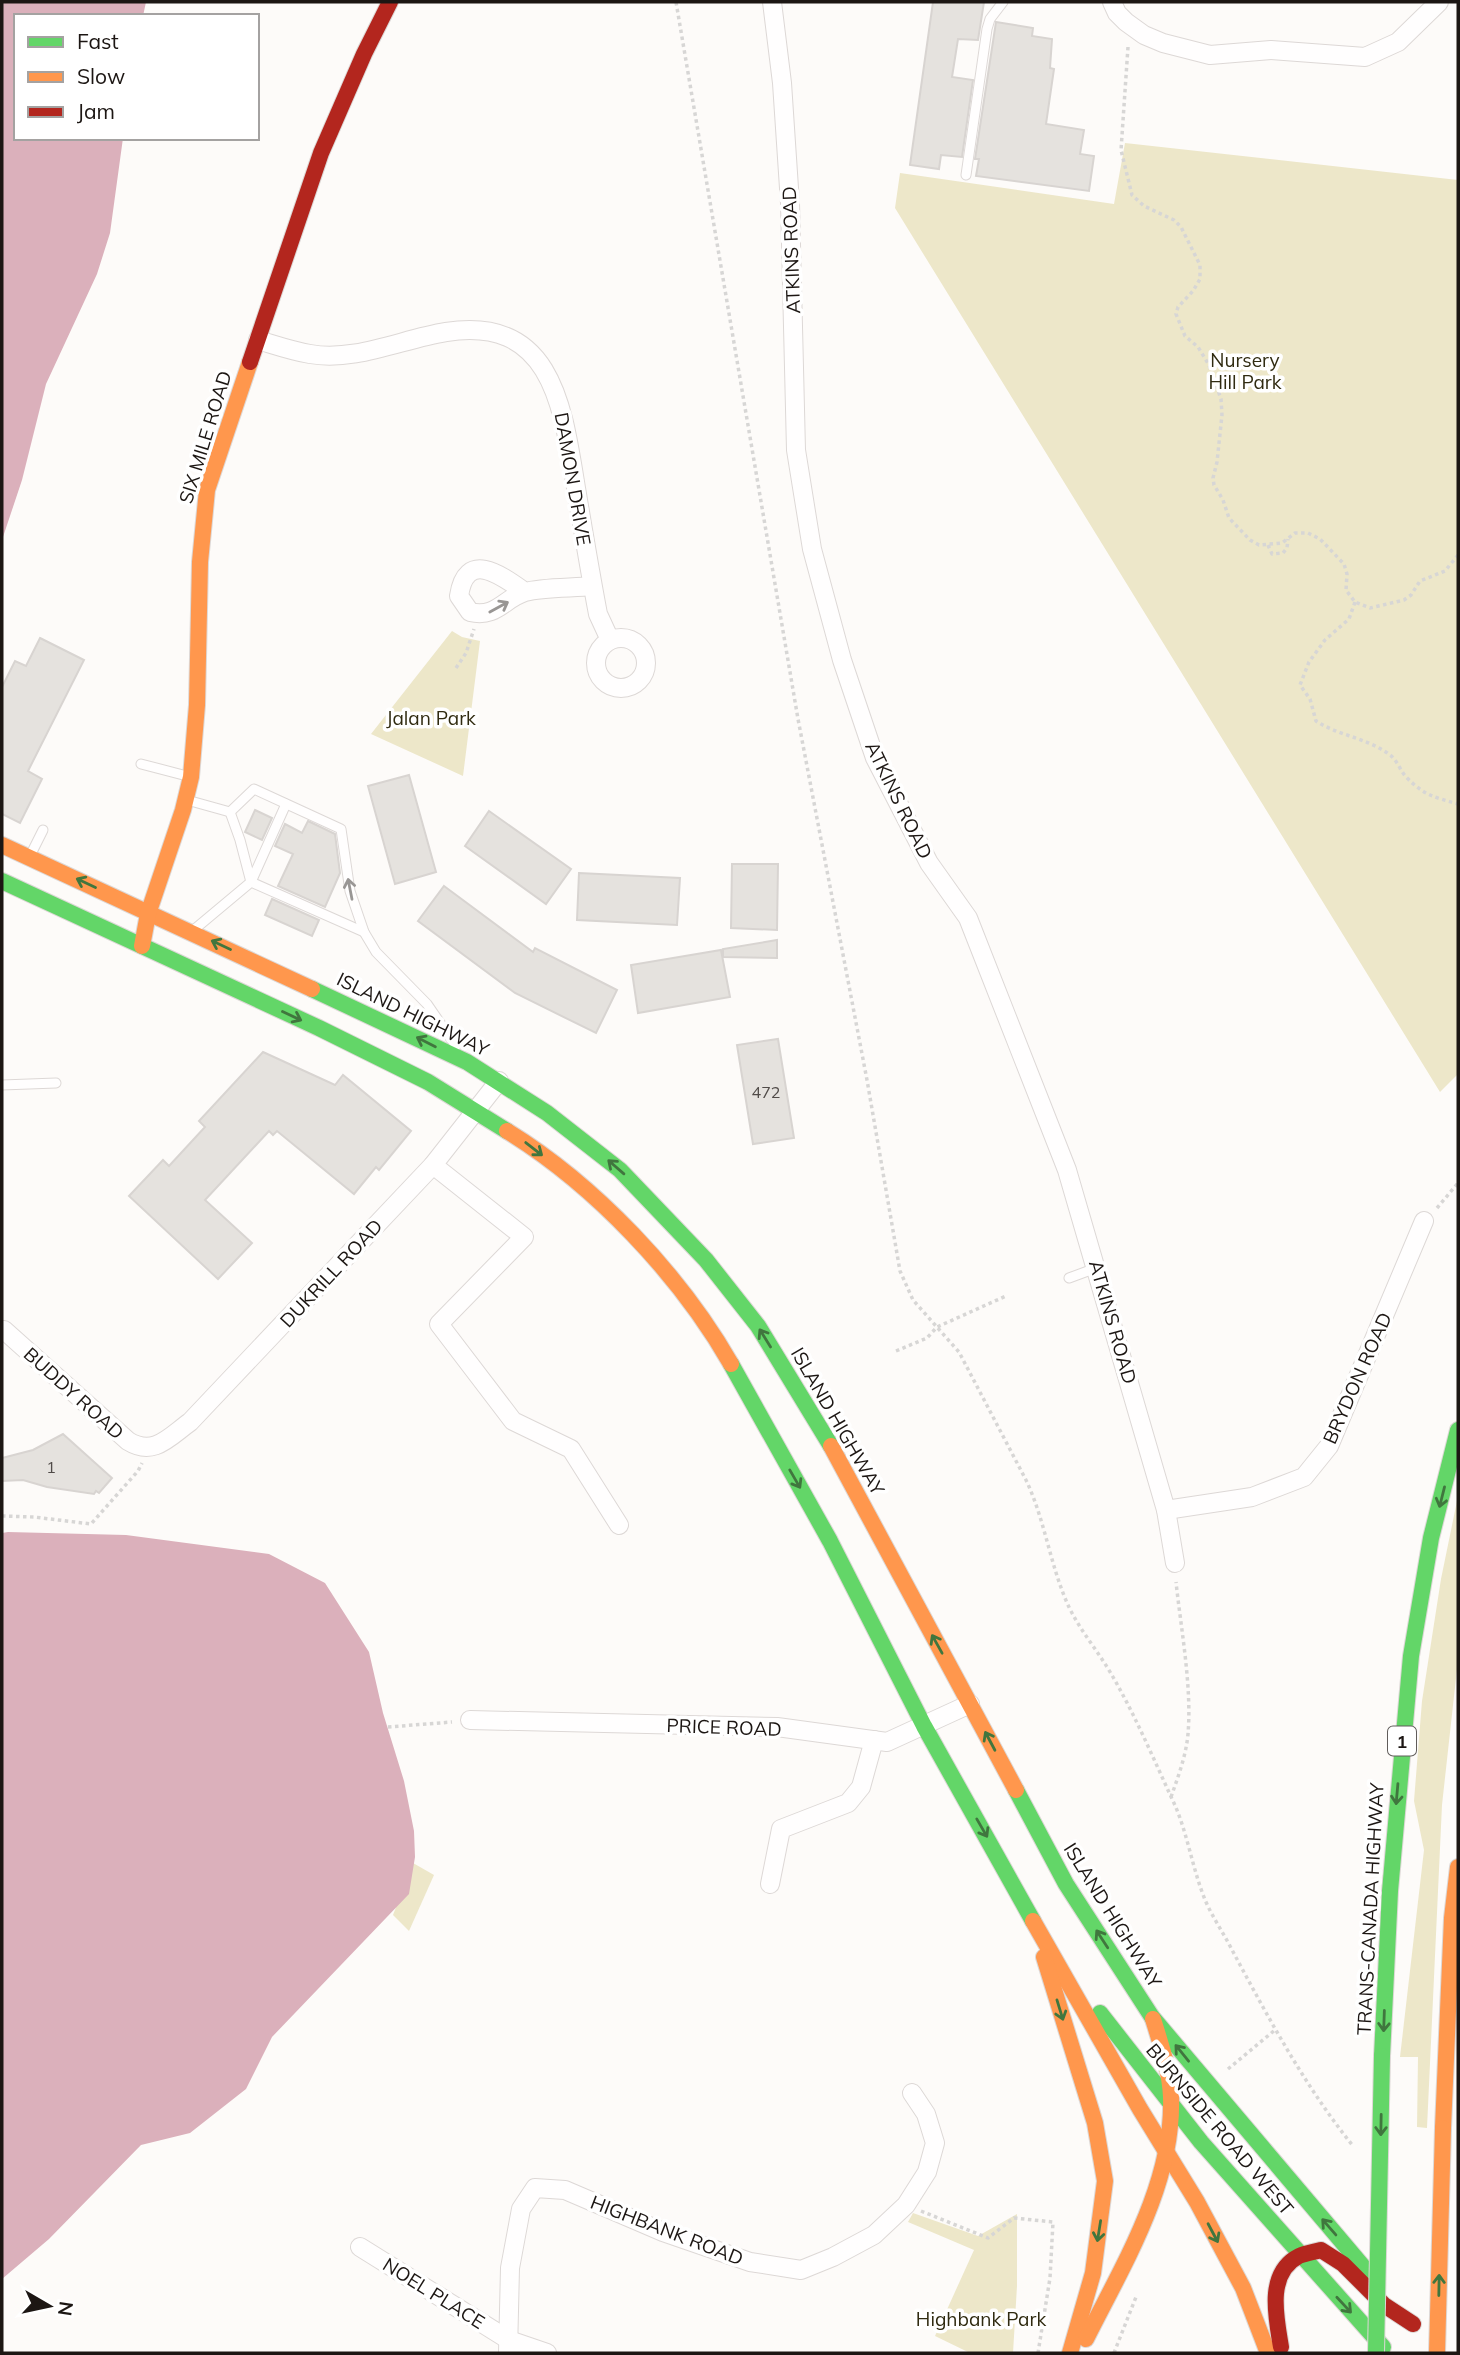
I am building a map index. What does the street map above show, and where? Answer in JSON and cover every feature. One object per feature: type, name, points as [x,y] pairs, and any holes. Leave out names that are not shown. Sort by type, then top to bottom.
[{"type":"main road","name":"SIX MILE ROAD","points":[[142,946],[148,911],[191,777],[198,648],[200,534],[207,490],[321,153],[390,2]]},
{"type":"main road","name":"ISLAND HIGHWAY","points":[[2,845],[192,931],[467,1062],[499,1082],[547,1113],[620,1170],[706,1260],[758,1326],[819,1424],[1066,1884],[1153,2017],[1166,2064],[1171,2106],[1166,2152],[1154,2193],[1136,2236],[1079,2353]]},
{"type":"main road","points":[[2,881],[428,1082],[524,1141],[583,1187],[656,1258],[713,1333],[830,1541],[924,1726],[1033,1922],[1197,2202],[1243,2288],[1268,2353]]},
{"type":"main road","name":"TRANS-CANADA HIGHWAY","points":[[1376,2353],[1382,2056],[1397,1788],[1411,1656],[1432,1538],[1458,1430]]},
{"type":"main road","points":[[1437,2353],[1452,1918],[1458,1867]]},
{"type":"main road","points":[[1033,1922],[1095,2123],[1105,2181],[1093,2273],[1070,2353]]},
{"type":"main road","name":"BURNSIDE ROAD WEST","points":[[1033,1922],[1171,2106],[1299,2256],[1388,2353]]},
{"type":"main road","name":"BURNSIDE ROAD WEST","points":[[1153,2017],[1437,2353]]},
{"type":"main road","points":[[1282,2353],[1273,2303],[1281,2272],[1299,2256],[1321,2250],[1343,2264],[1384,2305],[1413,2324]]},
{"type":"street","name":"ATKINS ROAD","points":[[772,2],[782,83],[790,203],[796,450],[812,549],[842,660],[875,758],[929,863],[968,918],[1068,1170],[1166,1510],[1175,1563]]},
{"type":"street","points":[[1112,2],[1117,13],[1134,29],[1163,43],[1210,55],[1271,50],[1365,57],[1398,42],[1438,2]]},
{"type":"street","name":"DAMON DRIVE","points":[[258,340],[311,355],[339,355],[446,332],[471,330],[493,332],[522,346],[544,369],[555,388],[565,422],[598,614],[610,640]]},
{"type":"street","points":[[525,592],[500,574],[482,568],[469,572],[461,583],[459,596],[470,612],[477,614],[494,611],[525,592],[592,586]]},
{"type":"street","name":"DUKRILL ROAD","points":[[148,1448],[158,1445],[190,1422],[433,1165],[499,1082]]},
{"type":"street","points":[[433,1165],[524,1237],[439,1324],[513,1421],[571,1449],[619,1525]]},
{"type":"street","name":"BRYDON ROAD","points":[[1166,1510],[1252,1497],[1304,1477],[1329,1446],[1424,1221]]},
{"type":"street","name":"BUDDY ROAD","points":[[4,1330],[128,1441],[138,1447],[148,1448]]},
{"type":"street","name":"PRICE ROAD","points":[[470,1720],[777,1727],[887,1742],[970,1704]]},
{"type":"street","points":[[771,1884],[781,1829],[848,1803],[861,1787],[874,1740]]},
{"type":"street","name":"HIGHBANK ROAD","points":[[509,2346],[510,2268],[521,2209],[535,2188],[565,2190],[663,2232],[750,2262],[800,2270],[833,2257],[874,2235],[906,2206],[928,2172],[935,2143],[926,2114],[912,2093]]},
{"type":"street","name":"NOEL PLACE","points":[[360,2247],[509,2346],[547,2353]]},
{"type":"lane","points":[[966,175],[987,29],[990,19],[1003,2]]},
{"type":"lane","points":[[141,764],[191,777]]},
{"type":"lane","points":[[230,811],[254,789],[341,828],[350,891],[364,932],[376,952],[427,1004],[467,1062]]},
{"type":"lane","points":[[186,799],[230,811]]},
{"type":"lane","points":[[192,931],[251,882],[286,804]]},
{"type":"lane","points":[[230,811],[251,882]]},
{"type":"lane","points":[[29,857],[43,830]]},
{"type":"lane","points":[[251,882],[364,932]]},
{"type":"lane","points":[[2,1085],[56,1083]]},
{"type":"lane","points":[[1069,1278],[1097,1268]]},
{"type":"path","points":[[676,2],[796,706],[867,1080],[900,1271],[913,1300],[959,1352],[1033,1494],[1057,1578],[1068,1606],[1113,1677],[1182,1822],[1193,1866],[1209,1909],[1275,2030],[1208,2085]]},
{"type":"path","points":[[1134,29],[1126,62],[1121,150],[1132,195],[1144,206],[1174,220],[1181,227],[1200,265],[1200,279],[1178,307],[1176,314],[1185,336],[1198,347],[1209,365],[1221,399],[1222,415],[1214,485],[1229,518],[1250,540],[1259,545],[1282,543],[1295,533],[1308,533],[1320,539],[1344,564],[1347,574],[1346,590],[1355,602],[1370,607],[1404,600],[1411,595],[1420,581],[1445,571],[1458,555]]},
{"type":"path","points":[[1268,545],[1272,554],[1283,553],[1287,548],[1287,539]]},
{"type":"path","points":[[1355,602],[1349,619],[1325,640],[1309,662],[1300,685],[1310,699],[1316,721],[1331,730],[1371,743],[1393,756],[1405,775],[1429,797],[1458,804]]},
{"type":"path","points":[[456,668],[472,638],[477,614]]},
{"type":"path","points":[[1424,1221],[1458,1183]]},
{"type":"path","points":[[896,1351],[927,1338],[937,1327],[1006,1296]]},
{"type":"path","points":[[2,1516],[92,1524],[138,1471]]},
{"type":"path","points":[[1171,1797],[1184,1761],[1188,1733],[1187,1687],[1175,1563]]},
{"type":"path","points":[[388,1727],[442,1723]]},
{"type":"path","points":[[906,2206],[988,2238],[1014,2218],[1053,2222],[1050,2278],[1038,2353]]},
{"type":"green space","name":"Nursery Hill Park","points":[[1125,143],[1458,180],[1458,1074],[1440,1092],[895,208],[900,173],[1114,204]]},
{"type":"green space","name":"Jalan Park","points":[[452,631],[462,637],[480,641],[463,776],[371,734]]},
{"type":"green space","points":[[1458,1496],[1458,1660],[1442,1805],[1427,2128],[1417,2127],[1418,2057],[1400,2057],[1424,1850],[1414,1801],[1422,1701],[1441,1579]]},
{"type":"green space","points":[[413,1863],[434,1875],[409,1931],[393,1915]]},
{"type":"green space","name":"Highbank Park","points":[[913,2213],[978,2236],[1017,2214],[1013,2353],[970,2353],[935,2336],[974,2250],[908,2222]]},
{"type":"shaded area","points":[[2,2],[146,2],[143,14],[14,14],[14,140],[123,140],[110,233],[97,274],[46,384],[22,480],[2,540]]},
{"type":"shaded area","points":[[2,1533],[126,1535],[269,1554],[325,1583],[369,1652],[383,1713],[404,1781],[414,1831],[415,1857],[409,1894],[272,2037],[246,2089],[190,2133],[141,2145],[49,2239],[2,2279]]},
{"type":"building","points":[[933,2],[984,2],[978,40],[958,39],[952,77],[973,80],[962,157],[941,155],[939,169],[910,165]]},
{"type":"building","points":[[996,22],[1033,28],[1032,36],[1052,39],[1050,68],[1054,69],[1046,124],[1084,130],[1080,154],[1094,156],[1089,191],[976,176],[979,159],[975,159]]},
{"type":"building","points":[[40,638],[84,660],[28,771],[42,779],[20,823],[2,814],[2,687],[15,661],[26,666]]},
{"type":"building","points":[[409,775],[436,872],[395,884],[368,786]]},
{"type":"building","points":[[255,810],[272,818],[262,840],[245,832]]},
{"type":"building","points":[[489,811],[571,869],[546,904],[465,846]]},
{"type":"building","points":[[308,821],[335,834],[340,873],[325,907],[278,886],[293,854],[275,846],[285,824],[302,833]]},
{"type":"building","points":[[732,864],[778,864],[777,930],[731,928]]},
{"type":"building","points":[[579,873],[680,878],[677,925],[577,920]]},
{"type":"building","points":[[444,886],[533,952],[535,948],[617,990],[596,1033],[515,993],[418,921]]},
{"type":"building","points":[[272,899],[319,920],[312,936],[265,915]]},
{"type":"building","points":[[777,940],[777,958],[723,957],[723,949]]},
{"type":"building","points":[[721,950],[730,997],[638,1013],[631,965]]},
{"type":"building","points":[[778,1039],[794,1138],[753,1144],[737,1045]]},
{"type":"building","points":[[263,1052],[335,1085],[343,1075],[411,1131],[379,1170],[376,1167],[354,1194],[277,1131],[273,1135],[269,1131],[205,1200],[252,1243],[218,1279],[129,1196],[163,1160],[169,1166],[205,1127],[199,1121]]},
{"type":"building","points":[[63,1434],[112,1478],[99,1493],[47,1487],[23,1480],[2,1481],[2,1458],[33,1450]]},
{"type":"traffic: fast","points":[[2,881],[319,1028],[428,1082],[507,1131]]},
{"type":"traffic: fast","points":[[312,989],[467,1062],[547,1113],[620,1170],[706,1260],[758,1326],[831,1446]]},
{"type":"traffic: fast","points":[[731,1364],[830,1541],[924,1726],[1033,1921]]},
{"type":"traffic: fast","points":[[1382,2056],[1390,1891],[1411,1656],[1431,1538],[1458,1430]]},
{"type":"traffic: fast","points":[[1016,1790],[1066,1884],[1152,2017],[1371,2276]]},
{"type":"traffic: fast","points":[[1100,2013],[1201,2142],[1383,2347]]},
{"type":"traffic: fast","points":[[1376,2353],[1382,2056]]},
{"type":"traffic: slow","points":[[142,946],[148,914],[183,810],[191,777],[197,705],[200,562],[207,490],[250,362]]},
{"type":"traffic: slow","points":[[2,845],[312,989]]},
{"type":"traffic: slow","points":[[507,1131],[572,1178],[633,1234],[687,1298],[731,1364]]},
{"type":"traffic: slow","points":[[831,1446],[1016,1790]]},
{"type":"traffic: slow","points":[[1443,2128],[1452,1918],[1458,1867]]},
{"type":"traffic: slow","points":[[1033,1921],[1140,2109],[1197,2202],[1243,2288],[1268,2353]]},
{"type":"traffic: slow","points":[[1044,1957],[1095,2123],[1105,2181],[1093,2273],[1070,2353]]},
{"type":"traffic: slow","points":[[1086,2339],[1130,2253],[1155,2192],[1164,2161],[1170,2129],[1171,2097],[1165,2058],[1153,2019]]},
{"type":"traffic: slow","points":[[1437,2353],[1443,2128]]},
{"type":"traffic: jam","points":[[250,362],[321,153],[390,2]]},
{"type":"traffic: jam","points":[[1281,2347],[1276,2310],[1277,2284],[1289,2264],[1299,2256],[1321,2250],[1343,2264],[1384,2305],[1413,2324]]}]
